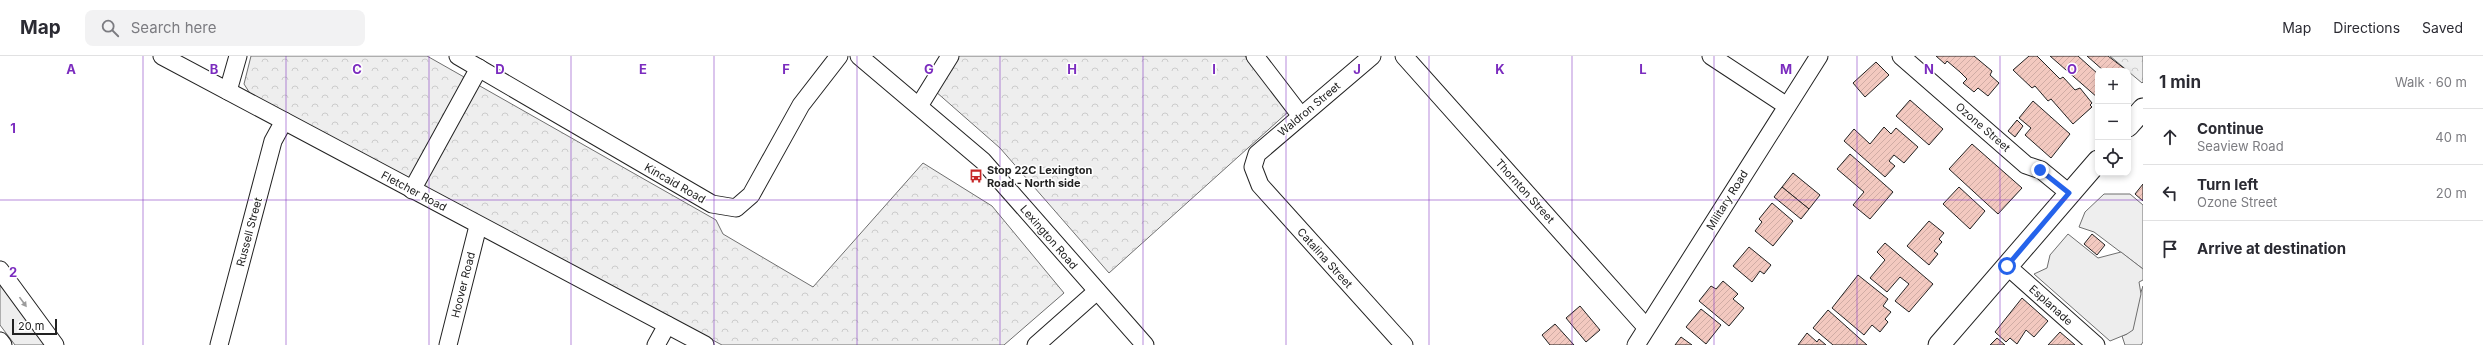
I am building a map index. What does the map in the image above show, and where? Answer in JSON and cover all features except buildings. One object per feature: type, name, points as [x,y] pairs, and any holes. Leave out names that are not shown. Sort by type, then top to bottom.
[{"type":"main road","points":[[2131,123],[2143,109]]},
{"type":"main road","points":[[1939,345],[2095,164]]},
{"type":"street","name":"Fletcher Road","points":[[162,56],[478,226],[667,325],[697,343]]},
{"type":"street","points":[[228,91],[238,56]]},
{"type":"street","name":"Kincaid Road","points":[[458,56],[712,204],[736,208],[751,195],[801,104],[839,56]]},
{"type":"street","name":"Lexington Road","points":[[859,56],[983,161],[1145,345]]},
{"type":"street","points":[[919,106],[950,56]]},
{"type":"street","points":[[1255,56],[1301,116]]},
{"type":"street","name":"Waldron Street","points":[[1253,167],[1257,154],[1372,56]]},
{"type":"street","name":"Thornton Street","points":[[1404,56],[1646,327]]},
{"type":"street","points":[[1711,56],[1786,106]]},
{"type":"street","name":"Military Road","points":[[1636,345],[1819,56]]},
{"type":"street","name":"Ozone Street","points":[[1901,56],[2026,165],[2040,170],[2069,193]]},
{"type":"street","points":[[412,190],[478,68]]},
{"type":"street","name":"Russell Street","points":[[219,345],[273,141],[284,121]]},
{"type":"street","name":"Catalina Street","points":[[1253,167],[1260,185],[1404,345]]},
{"type":"street","name":"Hoover Road","points":[[448,345],[478,226]]},
{"type":"street","name":"Esplanade","points":[[2007,266],[2096,345]]},
{"type":"street","points":[[0,270],[55,345]]},
{"type":"street","points":[[1036,345],[1097,291]]},
{"type":"street","points":[[656,345],[667,325]]},
{"type":"street","points":[[0,341],[3,345]]},
{"type":"green space","points":[[251,56],[427,56],[716,220],[723,234],[813,287],[923,163],[992,206],[1064,293],[1004,345],[722,345],[251,95],[244,84]]},
{"type":"green space","points":[[957,56],[1245,56],[1288,112],[1109,273],[1000,148],[935,91]]},
{"type":"green space","points":[[2110,56],[2143,56],[2143,82],[2142,83],[2131,74],[2131,68],[2124,68]]},
{"type":"green space","points":[[2104,194],[2130,194],[2143,205],[2143,269],[2094,232],[2079,227],[2085,212]]},
{"type":"green space","points":[[0,278],[50,345],[15,345],[0,325]]},
{"type":"green space","points":[[2143,286],[2143,342],[2141,345],[2125,345],[2122,336],[2127,334]]},
{"type":"shaded area","points":[[2068,234],[2098,258],[2121,252],[2143,269],[2143,280],[2139,282],[2141,294],[2133,330],[2127,334],[2110,341],[2034,274],[2047,268],[2050,255]]},
{"type":"place","name":"Stop 22C Lexington Road - North side","points":[[976,176]]},
{"type":"route","points":[[2007,266],[2069,193],[2040,170]]}]
